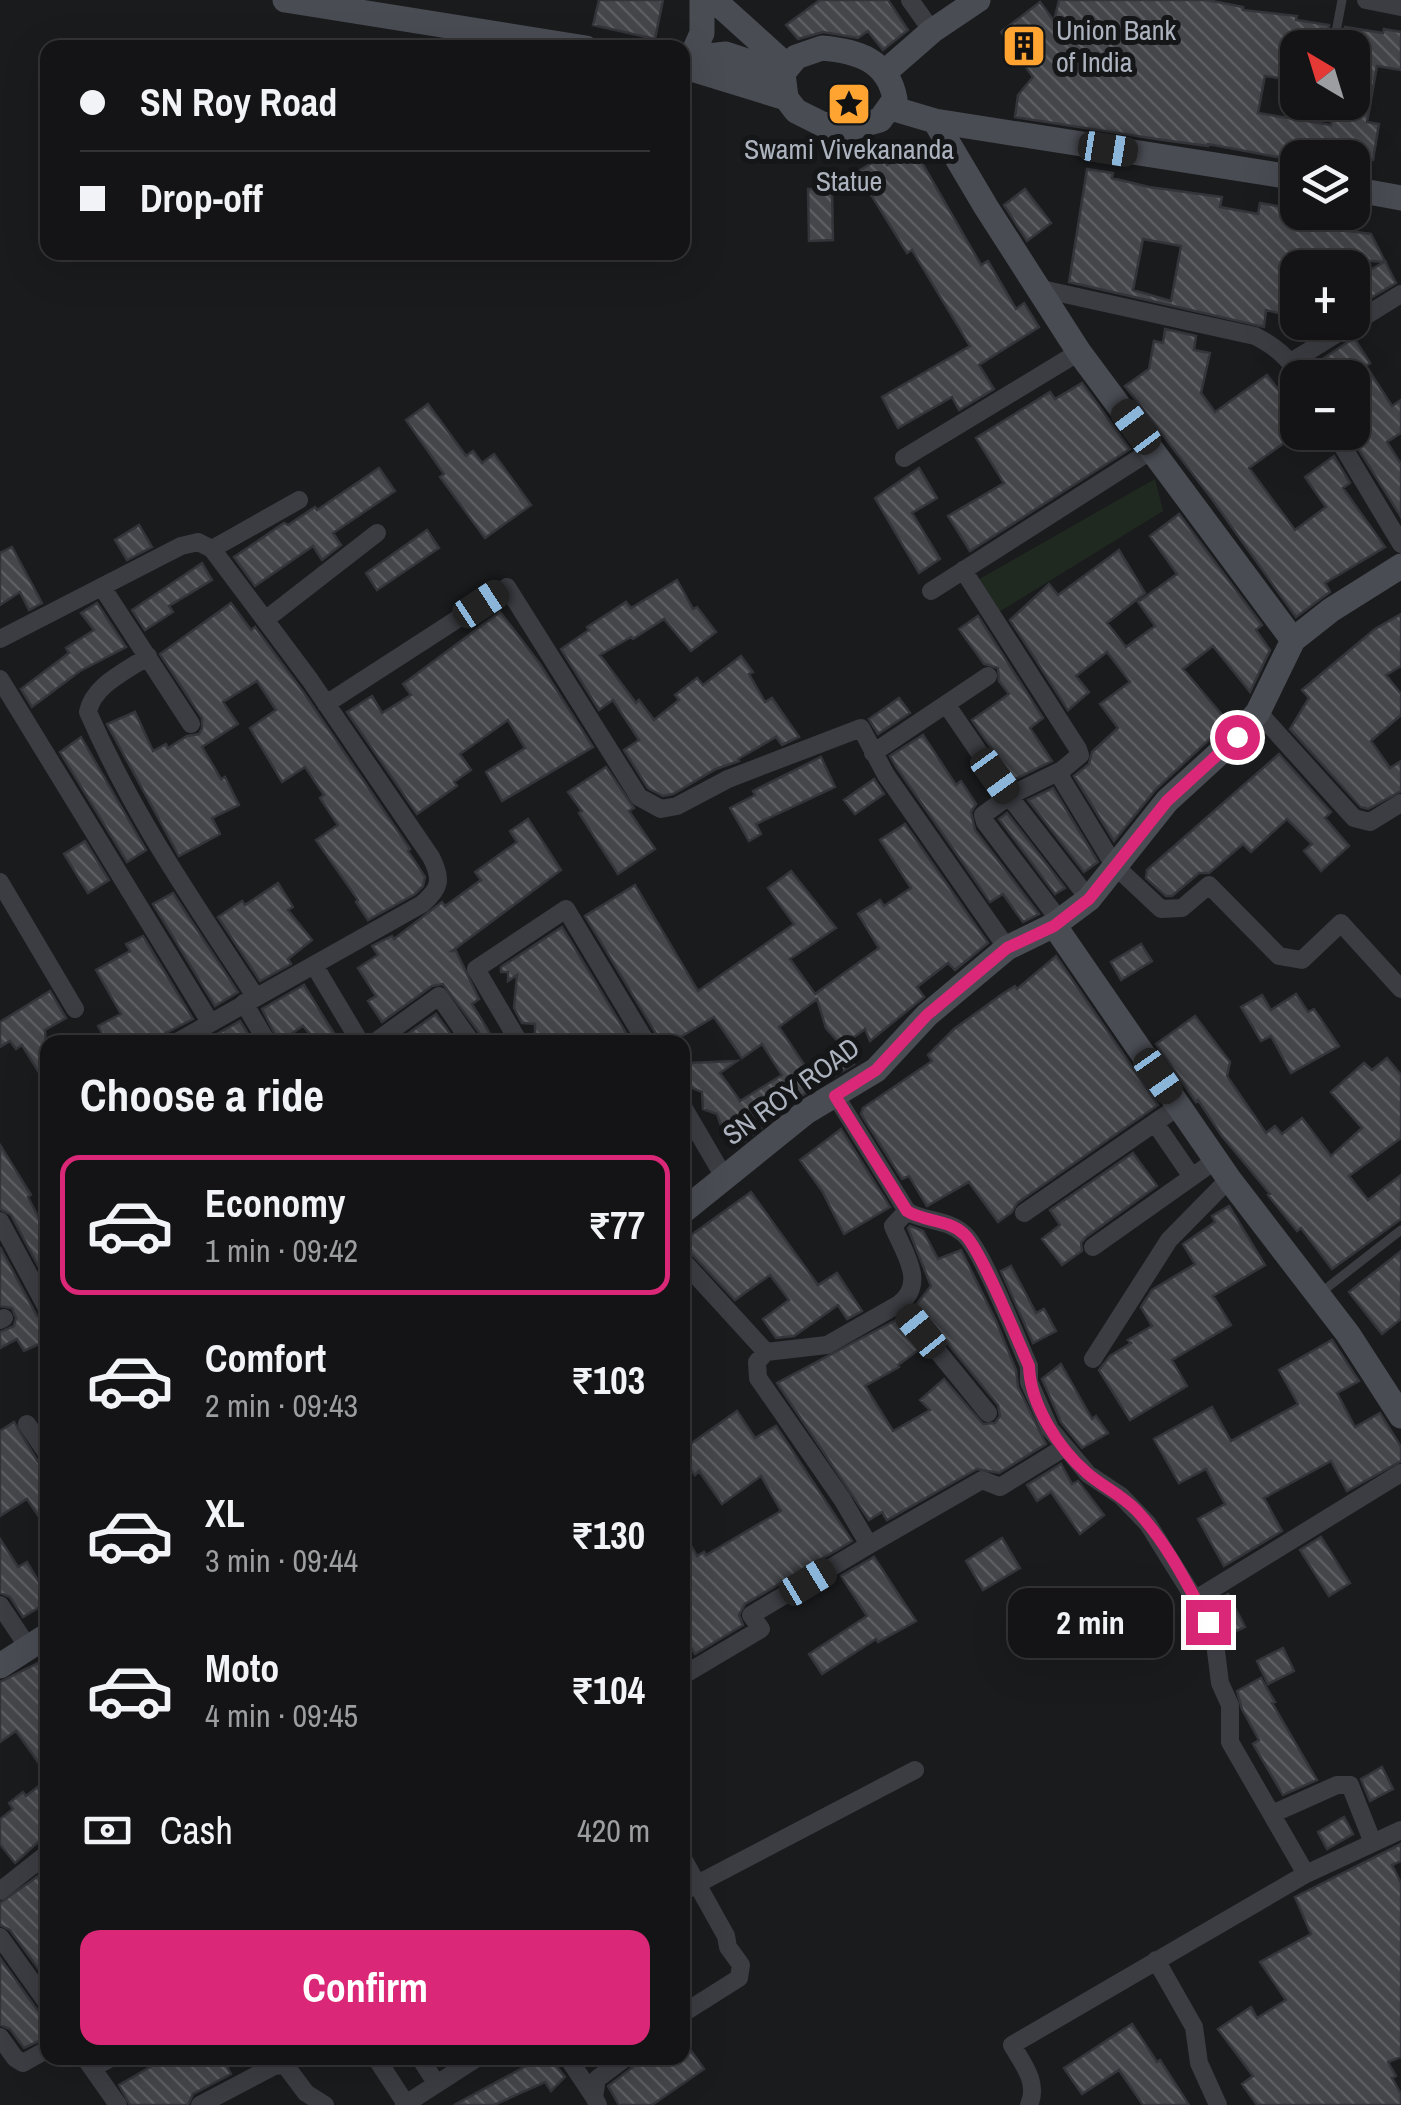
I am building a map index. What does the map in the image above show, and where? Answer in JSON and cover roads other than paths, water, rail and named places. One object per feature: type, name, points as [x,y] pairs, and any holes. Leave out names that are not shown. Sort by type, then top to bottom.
[{"type":"street","points":[[285,0],[536,40]]},
{"type":"street","points":[[690,52],[702,32],[702,0]]},
{"type":"street","points":[[714,0],[788,73]]},
{"type":"street","points":[[740,0],[788,73],[796,111],[822,124],[850,128],[880,120],[895,98],[893,86],[874,61],[848,50],[822,48],[788,73]]},
{"type":"street","points":[[910,0],[932,31]]},
{"type":"street","points":[[884,72],[932,31],[978,0]]},
{"type":"street","points":[[1366,0],[1401,6]]},
{"type":"street","points":[[690,60],[726,54],[788,73]]},
{"type":"street","points":[[891,108],[935,121],[1280,175]]},
{"type":"street","points":[[935,121],[1079,352],[1293,640]]},
{"type":"street","points":[[1370,192],[1401,198]]},
{"type":"street","points":[[1037,288],[1254,336],[1270,344],[1286,360]]},
{"type":"street","points":[[1310,360],[1401,294]]},
{"type":"street","points":[[904,458],[1079,352]]},
{"type":"street","points":[[931,591],[1152,450]]},
{"type":"street","points":[[1345,450],[1401,544]]},
{"type":"street","points":[[212,549],[300,500]]},
{"type":"street","points":[[265,620],[377,533]]},
{"type":"street","points":[[0,639],[181,546],[198,542],[212,549],[326,704],[431,857],[440,876],[437,891],[422,904],[189,1035]]},
{"type":"street","name":"SN ROY ROAD","points":[[690,1206],[794,1122],[876,1070],[927,1015],[1007,948],[1057,924],[1089,899],[1167,801],[1237,737],[1258,712],[1293,640],[1331,610],[1401,566]]},
{"type":"street","points":[[963,570],[1038,681],[1080,755],[1062,770],[990,808],[984,814],[984,822],[1223,1170],[1348,1334],[1401,1416]]},
{"type":"street","points":[[102,587],[192,724]]},
{"type":"street","points":[[326,704],[507,587],[639,796],[661,808],[677,806],[728,779],[861,728],[873,754],[1007,948]]},
{"type":"street","points":[[148,656],[100,689],[90,701],[88,712],[122,786],[250,1000],[264,1035]]},
{"type":"street","points":[[873,754],[988,676]]},
{"type":"street","points":[[0,679],[210,1022]]},
{"type":"street","points":[[946,704],[1009,796],[1089,899]]},
{"type":"street","points":[[1258,712],[1354,818],[1370,822],[1401,803]]},
{"type":"street","points":[[1062,770],[1060,778],[1114,865],[1161,909],[1182,908],[1210,885],[1280,956],[1302,960],[1341,923],[1401,989]]},
{"type":"street","points":[[0,882],[75,1010]]},
{"type":"street","points":[[516,1035],[476,969],[566,909],[642,1035]]},
{"type":"street","points":[[314,965],[356,1035]]},
{"type":"street","points":[[386,1035],[439,996],[466,1035]]},
{"type":"street","points":[[835,1096],[907,1211],[952,1226],[972,1243],[1029,1366],[1029,1382],[1043,1415],[1088,1474],[1136,1509],[1161,1541],[1214,1635],[1220,1683],[1230,1705],[1230,1742],[1306,1874]]},
{"type":"street","points":[[1024,1214],[1179,1106]]},
{"type":"street","points":[[690,1119],[724,1178]]},
{"type":"street","points":[[1155,1123],[1192,1177]]},
{"type":"street","points":[[1093,1248],[1192,1177],[1223,1170]]},
{"type":"street","points":[[1093,1359],[1170,1240],[1223,1170]]},
{"type":"street","points":[[868,1546],[842,1499],[758,1378],[757,1362],[766,1352],[827,1345],[912,1295],[915,1280],[893,1226],[907,1211]]},
{"type":"street","points":[[0,1221],[40,1295]]},
{"type":"street","points":[[690,1269],[766,1352]]},
{"type":"street","points":[[899,1304],[988,1414]]},
{"type":"street","points":[[27,1424],[40,1443]]},
{"type":"street","points":[[690,1671],[761,1629],[751,1615],[982,1480],[1000,1486],[1065,1448]]},
{"type":"street","points":[[1196,1599],[1401,1473]]},
{"type":"street","points":[[0,1605],[38,1641],[0,1666]]},
{"type":"street","points":[[690,2009],[739,1978],[742,1965],[690,1888],[914,1770]]},
{"type":"street","points":[[1272,1814],[1337,1785],[1350,1785],[1373,1844]]},
{"type":"street","points":[[1028,2105],[1034,2092],[1012,2044],[1306,1874],[1401,1830]]},
{"type":"street","points":[[0,1891],[40,1859]]},
{"type":"street","points":[[0,1937],[40,1993]]},
{"type":"street","points":[[1156,1960],[1194,2027],[1199,2063],[1218,2105]]},
{"type":"street","points":[[0,2037],[23,2063],[40,2053]]},
{"type":"street","points":[[90,2065],[118,2105]]},
{"type":"street","points":[[200,2105],[274,2066],[285,2065],[306,2093],[325,2105]]},
{"type":"street","points":[[380,2065],[405,2104],[466,2065]]},
{"type":"street","points":[[424,2065],[436,2083]]},
{"type":"street","points":[[573,2065],[596,2101]]},
{"type":"street","points":[[596,2101],[597,2079],[616,2065]]},
{"type":"lane","points":[[1336,30],[1342,0]]},
{"type":"lane","points":[[1317,1296],[1401,1230]]},
{"type":"place","name":"Union Bank of India","points":[[1024,46]]},
{"type":"place","name":"Swami Vivekananda Statue","points":[[849,104]]}]
